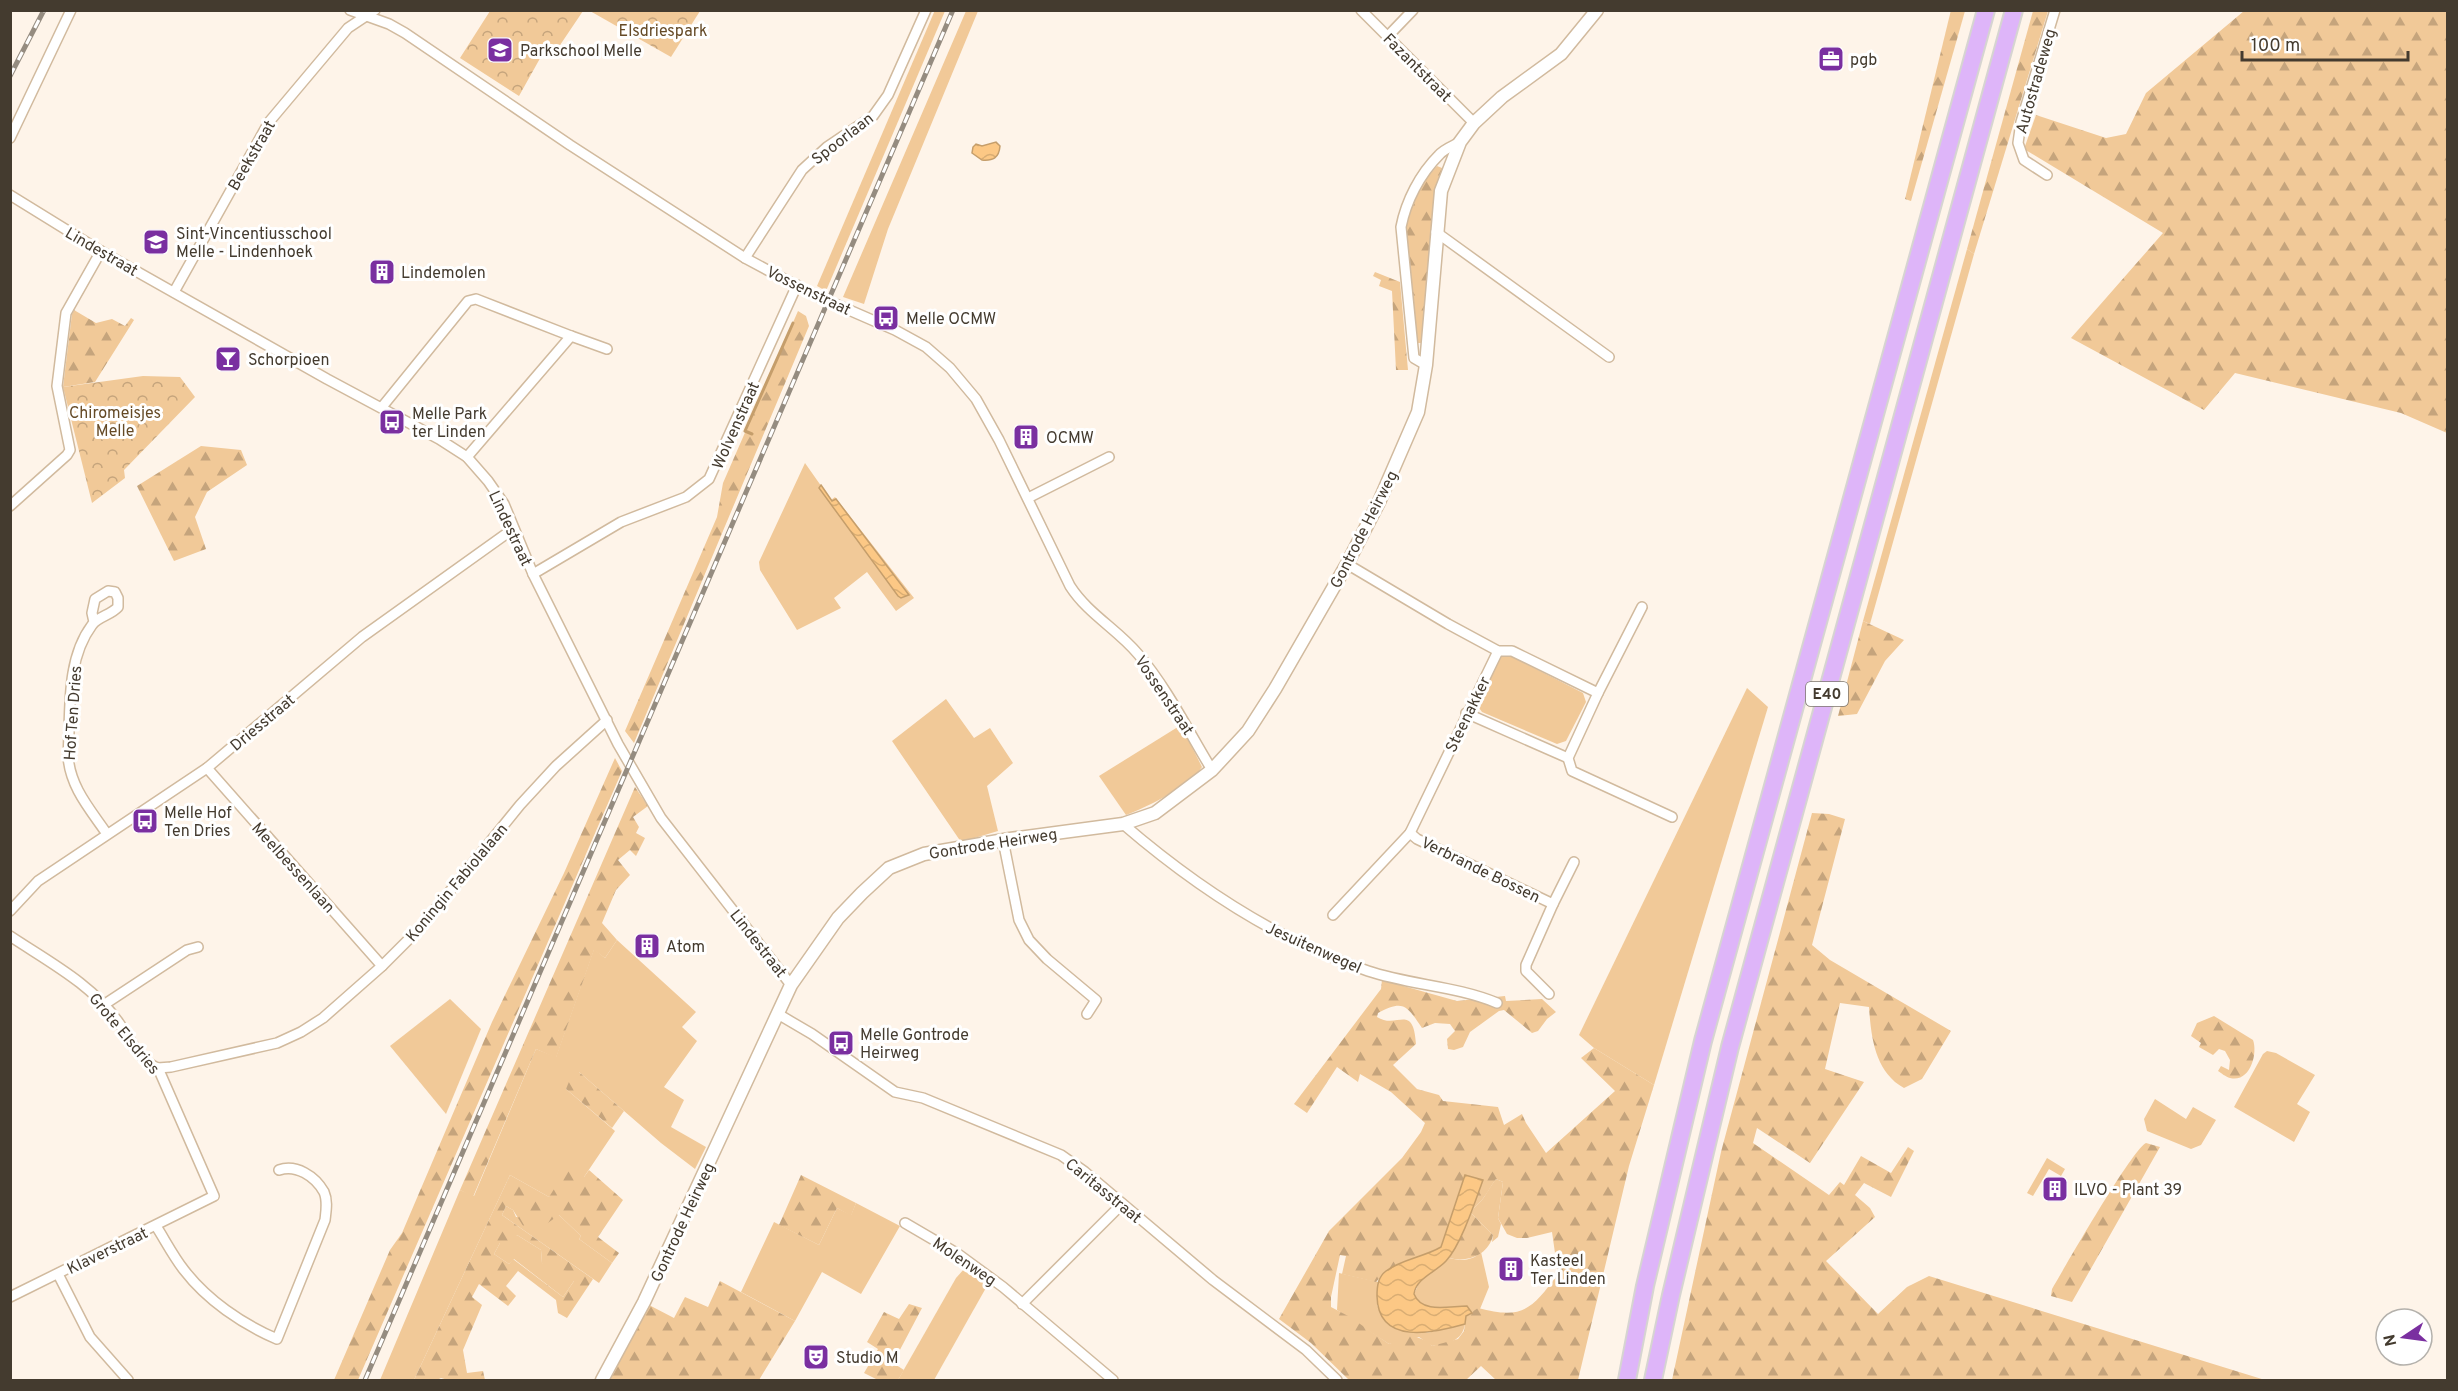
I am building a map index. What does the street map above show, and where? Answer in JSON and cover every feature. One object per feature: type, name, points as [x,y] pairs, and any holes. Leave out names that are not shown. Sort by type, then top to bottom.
[{"type":"highway","name":"E40","points":[[1627,1380],[1645,1287],[1703,1041],[1986,10]]},
{"type":"highway","name":"E40","points":[[1653,1380],[1730,1047],[2014,10]]},
{"type":"street","points":[[10,138],[71,10]]},
{"type":"street","name":"Vossenstraat","points":[[350,10],[389,24],[405,33],[570,145],[745,258],[810,293],[895,330],[926,347],[950,368],[976,399],[1080,602],[1138,654],[1176,709],[1212,770]]},
{"type":"street","name":"Beekstraat","points":[[174,292],[269,122],[348,28],[375,10]]},
{"type":"street","name":"Spoorlaan","points":[[745,258],[802,170],[827,147],[873,116],[888,95],[926,10]]},
{"type":"street","name":"Fazantstraat","points":[[1361,10],[1474,123]]},
{"type":"street","points":[[1388,36],[1413,10]]},
{"type":"street","name":"Gontrode Heirweg","points":[[602,1380],[644,1302],[791,985],[838,918],[889,868],[924,854],[1003,840],[1123,824],[1163,808],[1212,770],[1248,731],[1275,689],[1347,564],[1379,502],[1418,412],[1426,365],[1441,191],[1460,142],[1474,123],[1502,97],[1561,54],[1597,10]]},
{"type":"street","name":"Autostradeweg","points":[[2047,175],[2024,160],[2018,143],[2021,122],[2055,10]]},
{"type":"street","name":"Gontrode Heirweg","points":[[1426,365],[1414,358],[1401,227],[1404,207],[1440,154],[1460,142]]},
{"type":"street","name":"Lindestraat","points":[[10,195],[101,251],[327,379],[439,439],[467,458],[499,496],[533,574],[624,755],[661,818],[791,985]]},
{"type":"street","points":[[1436,232],[1609,357]]},
{"type":"street","points":[[10,506],[70,450],[57,386],[66,314],[101,251]]},
{"type":"street","name":"Wolvenstraat","points":[[533,574],[621,522],[686,497],[710,480],[797,285]]},
{"type":"street","points":[[382,407],[468,301],[476,299],[607,349]]},
{"type":"street","points":[[467,458],[571,336]]},
{"type":"street","points":[[1028,498],[1109,457]]},
{"type":"street","name":"Driesstraat","points":[[10,912],[38,881],[207,768],[362,637],[513,529]]},
{"type":"street","points":[[1347,564],[1497,651],[1512,651],[1598,693]]},
{"type":"street","points":[[1642,607],[1568,758],[1572,771],[1672,818]]},
{"type":"street","name":"Hof Ten Dries","points":[[94,622],[83,639],[76,658],[68,756],[69,770],[75,788],[107,834]]},
{"type":"street","name":"Steenakker","points":[[1334,915],[1410,833],[1497,651]]},
{"type":"street","points":[[1466,713],[1568,758]]},
{"type":"street","name":"Koningin Fabiolalaan","points":[[158,1068],[290,1039],[323,1018],[382,966],[421,927],[520,805],[556,765],[607,720]]},
{"type":"street","name":"Meelbessenlaan","points":[[207,768],[382,966]]},
{"type":"street","name":"Jesuitenwegel","points":[[1123,824],[1150,847],[1261,924],[1310,949],[1389,978],[1480,996],[1497,1004]]},
{"type":"street","name":"Verbrande Bossen","points":[[1410,833],[1417,839],[1553,904]]},
{"type":"street","points":[[1003,840],[1019,920],[1029,940],[1047,959],[1096,1000],[1087,1014]]},
{"type":"street","name":"Verbrande Bossen","points":[[1549,994],[1526,971],[1526,965],[1574,862]]},
{"type":"street","name":"Grote Elsdries","points":[[10,936],[80,982],[105,1004],[140,1056],[148,1064],[158,1068],[214,1196]]},
{"type":"street","points":[[105,1004],[186,950],[198,947]]},
{"type":"street","name":"Caritasstraat","points":[[778,1014],[812,1034],[895,1092],[929,1100],[1061,1155],[1085,1172],[1214,1280],[1306,1350],[1337,1380]]},
{"type":"street","name":"Klaverstraat","points":[[156,1226],[184,1270],[211,1297],[236,1317],[277,1339],[325,1220],[327,1204],[324,1191],[305,1173],[296,1168],[279,1170]]},
{"type":"street","name":"Klaverstraat","points":[[10,1298],[214,1196]]},
{"type":"street","points":[[1022,1304],[1122,1204]]},
{"type":"street","name":"Molenweg","points":[[905,1223],[958,1254],[1113,1380]]},
{"type":"street","name":"Klaverstraat","points":[[58,1274],[90,1337],[128,1380]]},
{"type":"green space","points":[[935,10],[945,11],[826,291],[817,286]]},
{"type":"green space","points":[[1951,10],[1965,11],[1911,201],[1905,199]]},
{"type":"green space","name":"Elsdriespark","points":[[490,11],[583,11],[552,57],[543,53],[519,96],[460,58]]},
{"type":"green space","name":"Elsdriespark","points":[[590,11],[700,11],[671,57]]},
{"type":"green space","points":[[966,11],[978,11],[888,229],[864,304],[843,297]]},
{"type":"green space","points":[[2033,11],[2048,11],[1974,254],[1967,249]]},
{"type":"green space","points":[[2244,11],[2447,11],[2447,433],[2401,413],[2235,373],[2204,410],[2071,338],[2163,233],[2024,149],[2036,115],[2106,138],[2126,134],[2146,93]]},
{"type":"green space","points":[[1437,166],[1442,168],[1433,207],[1422,343],[1417,343],[1406,226],[1417,189]]},
{"type":"green space","points":[[1967,249],[1974,254],[1870,624],[1863,621]]},
{"type":"green space","points":[[1375,272],[1400,282],[1408,370],[1396,370],[1392,291],[1379,286],[1381,280],[1373,276]]},
{"type":"green space","points":[[74,310],[96,323],[112,319],[125,326],[131,318],[134,320],[95,382],[63,387],[72,314]]},
{"type":"green space","points":[[798,311],[806,316],[809,326],[634,743],[625,731],[717,517],[723,483]]},
{"type":"green space","name":"Chiromeisjes Melle","points":[[143,376],[180,377],[195,397],[124,470],[125,478],[92,503],[63,387]]},
{"type":"green space","points":[[201,446],[241,450],[247,465],[207,492],[195,517],[206,549],[174,561],[137,486]]},
{"type":"green space","points":[[805,463],[831,500],[835,497],[914,598],[896,611],[867,572],[834,598],[841,608],[797,630],[760,570],[759,562]]},
{"type":"green space","points":[[1863,621],[1904,640],[1885,661],[1857,714],[1838,716]]},
{"type":"green space","points":[[1507,654],[1583,693],[1586,702],[1566,741],[1557,744],[1482,712],[1477,705],[1500,657]]},
{"type":"green space","points":[[1747,688],[1768,707],[1654,1085],[1594,1048],[1579,1035]]},
{"type":"green space","points":[[946,699],[974,738],[990,728],[1013,763],[987,786],[998,831],[961,842],[892,741]]},
{"type":"green space","points":[[1181,725],[1202,767],[1178,789],[1126,815],[1099,776]]},
{"type":"green space","points":[[615,758],[622,771],[358,1380],[334,1380],[390,1250],[402,1233],[492,1022],[564,873]]},
{"type":"green space","points":[[635,787],[648,806],[633,817],[639,827],[636,833],[645,838],[636,856],[630,850],[618,860],[630,875],[616,890],[602,923],[617,940],[605,958],[594,950],[556,1058],[536,1049],[473,1197],[460,1190]]},
{"type":"green space","points":[[1812,813],[1829,814],[1845,819],[1812,945],[1830,960],[1951,1031],[1922,1079],[1904,1088],[1887,1073],[1876,1053],[1869,1007],[1840,1003],[1825,1069],[1864,1082],[1810,1163],[1757,1128],[1753,1143],[1829,1195],[1840,1182],[1844,1185],[1861,1156],[1891,1173],[1908,1147],[1914,1151],[1891,1197],[1864,1183],[1855,1195],[1870,1208],[1875,1217],[1826,1261],[1878,1314],[1907,1287],[1929,1276],[2265,1380],[1672,1380],[1721,1152]]},
{"type":"green space","points":[[617,940],[696,1012],[682,1027],[697,1041],[664,1087],[684,1100],[671,1127],[706,1147],[695,1169],[661,1143],[579,1072],[566,1089],[615,1131],[584,1177],[549,1197],[510,1175],[414,1380],[380,1380],[460,1190],[474,1196],[536,1049],[556,1057],[594,949],[605,958]]},
{"type":"green space","points":[[1382,980],[1457,1001],[1505,996],[1506,1001],[1542,999],[1556,1012],[1538,1031],[1532,1033],[1504,1010],[1499,1011],[1470,1032],[1463,1047],[1454,1050],[1448,1049],[1447,1039],[1455,1031],[1450,1024],[1435,1023],[1422,1028],[1408,1010],[1399,1006],[1378,1013],[1377,1017],[1391,1021],[1408,1020],[1411,1024],[1416,1044],[1393,1065],[1417,1089],[1439,1095],[1443,1101],[1498,1107],[1504,1125],[1522,1114],[1546,1153],[1615,1091],[1581,1058],[1594,1048],[1654,1085],[1629,1166],[1578,1380],[1496,1380],[1481,1366],[1466,1380],[1349,1380],[1311,1343],[1279,1319],[1329,1231],[1402,1158],[1425,1123],[1391,1092],[1360,1074],[1358,1082],[1337,1067],[1307,1113],[1294,1104],[1381,989]],"holes":[[[1465,1175],[1483,1180],[1459,1241],[1449,1258],[1470,1258],[1487,1248],[1493,1235],[1471,1213],[1496,1179],[1503,1182],[1498,1218],[1507,1234],[1517,1238],[1527,1238],[1552,1232],[1558,1274],[1533,1303],[1525,1309],[1506,1313],[1478,1308],[1466,1316],[1464,1331],[1458,1339],[1432,1346],[1427,1341],[1411,1335],[1389,1344],[1331,1307],[1340,1255],[1346,1256],[1342,1274],[1376,1282],[1385,1272],[1441,1247]]]},
{"type":"green space","points":[[450,999],[481,1029],[446,1114],[390,1046]]},
{"type":"green space","points":[[2214,1016],[2253,1040],[2253,1059],[2251,1066],[2243,1076],[2230,1078],[2218,1071],[2221,1066],[2229,1070],[2230,1060],[2225,1051],[2219,1049],[2213,1055],[2199,1047],[2201,1043],[2191,1036],[2197,1023]]},
{"type":"green space","points":[[2267,1051],[2276,1053],[2315,1075],[2297,1104],[2310,1112],[2294,1142],[2234,1107],[2263,1054]]},
{"type":"green space","points":[[573,1072],[579,1072],[624,1111],[612,1128],[566,1089]]},
{"type":"green space","points":[[2155,1099],[2186,1119],[2193,1107],[2216,1120],[2201,1145],[2191,1149],[2147,1131],[2144,1119]]},
{"type":"green space","points":[[2146,1143],[2160,1147],[2072,1302],[2051,1296],[2052,1289],[2098,1211],[2127,1166]]},
{"type":"green space","points":[[2047,1158],[2065,1169],[2061,1176],[2049,1169],[2033,1196],[2027,1193]]},
{"type":"green space","points":[[568,1167],[584,1177],[589,1170],[623,1200],[598,1237],[619,1253],[612,1263],[579,1239],[581,1236],[559,1215],[538,1230],[525,1229],[513,1210],[506,1206],[502,1215],[593,1279],[567,1318],[558,1313],[556,1300],[518,1271],[506,1286],[516,1296],[508,1306],[479,1284],[472,1297],[482,1305],[463,1350],[467,1373],[483,1371],[485,1380],[441,1378],[414,1380],[510,1175],[549,1197]],"holes":[[[517,1235],[541,1250],[542,1263],[546,1268],[574,1272],[574,1281],[563,1297],[513,1259],[509,1264],[494,1254],[500,1243],[507,1248]]]},
{"type":"green space","points":[[801,1175],[856,1203],[851,1216],[837,1208],[819,1245],[779,1225]]},
{"type":"green space","points":[[1496,1179],[1503,1182],[1498,1218],[1501,1224],[1498,1237],[1492,1242],[1493,1235],[1471,1213]]},
{"type":"green space","points":[[856,1203],[900,1226],[861,1294],[822,1272],[795,1321],[741,1292],[774,1222],[819,1245],[837,1208],[851,1215]]},
{"type":"green space","points":[[506,1206],[513,1210],[516,1217],[559,1215],[581,1236],[579,1239],[612,1263],[599,1283],[502,1215]]},
{"type":"green space","points":[[517,1235],[541,1250],[542,1263],[574,1271],[574,1281],[563,1297],[514,1259],[509,1264],[494,1254],[500,1243]]},
{"type":"green space","points":[[1481,1252],[1489,1287],[1480,1309],[1472,1313],[1467,1306],[1430,1307],[1418,1300],[1414,1294],[1420,1281],[1449,1258],[1466,1260]]},
{"type":"green space","points":[[965,1268],[987,1286],[934,1380],[898,1380],[956,1278]]},
{"type":"green space","points":[[1339,1273],[1378,1282],[1377,1305],[1384,1319],[1427,1333],[1465,1324],[1461,1335],[1453,1341],[1432,1346],[1419,1337],[1389,1344],[1337,1310]]},
{"type":"green space","points":[[720,1281],[795,1321],[759,1380],[610,1380],[649,1305],[674,1318],[685,1297],[708,1307]]},
{"type":"green space","points":[[909,1304],[922,1308],[893,1363],[904,1370],[898,1380],[878,1380],[864,1373],[878,1349],[867,1342],[884,1312],[899,1319]]},
{"type":"water","points":[[996,142],[1000,146],[997,156],[992,159],[982,160],[972,153],[976,144],[982,146]]},
{"type":"water","points":[[821,485],[832,501],[836,499],[909,595],[901,598],[898,596],[819,488]]},
{"type":"water","points":[[1465,1175],[1483,1180],[1467,1223],[1452,1254],[1442,1265],[1422,1279],[1414,1294],[1418,1300],[1430,1307],[1467,1306],[1472,1313],[1466,1316],[1465,1324],[1438,1330],[1410,1332],[1397,1329],[1387,1323],[1380,1312],[1377,1296],[1380,1279],[1383,1273],[1392,1267],[1441,1247]]},
{"type":"waterway","points":[[752,434],[745,431],[793,323]]},
{"type":"railway","points":[[10,76],[44,10]]},
{"type":"railway","points":[[365,1380],[953,10]]},
{"type":"place","name":"Parkschool Melle","points":[[500,50]]},
{"type":"place","name":"pgb","points":[[1831,59]]},
{"type":"place","name":"Sint-Vincentiusschool Melle - Lindenhoek","points":[[156,242]]},
{"type":"place","name":"Lindemolen","points":[[382,272]]},
{"type":"place","name":"Melle OCMW","points":[[886,318]]},
{"type":"place","name":"Schorpioen","points":[[228,359]]},
{"type":"place","name":"Melle Park ter Linden","points":[[392,422]]},
{"type":"place","name":"OCMW","points":[[1026,437]]},
{"type":"place","name":"Melle Hof Ten Dries","points":[[145,821]]},
{"type":"place","name":"Atom","points":[[647,946]]},
{"type":"place","name":"Melle Gontrode Heirweg","points":[[841,1043]]},
{"type":"place","name":"ILVO - Plant 39","points":[[2055,1189]]},
{"type":"place","name":"Kasteel Ter Linden","points":[[1511,1269]]},
{"type":"place","name":"Studio M","points":[[816,1357]]}]
